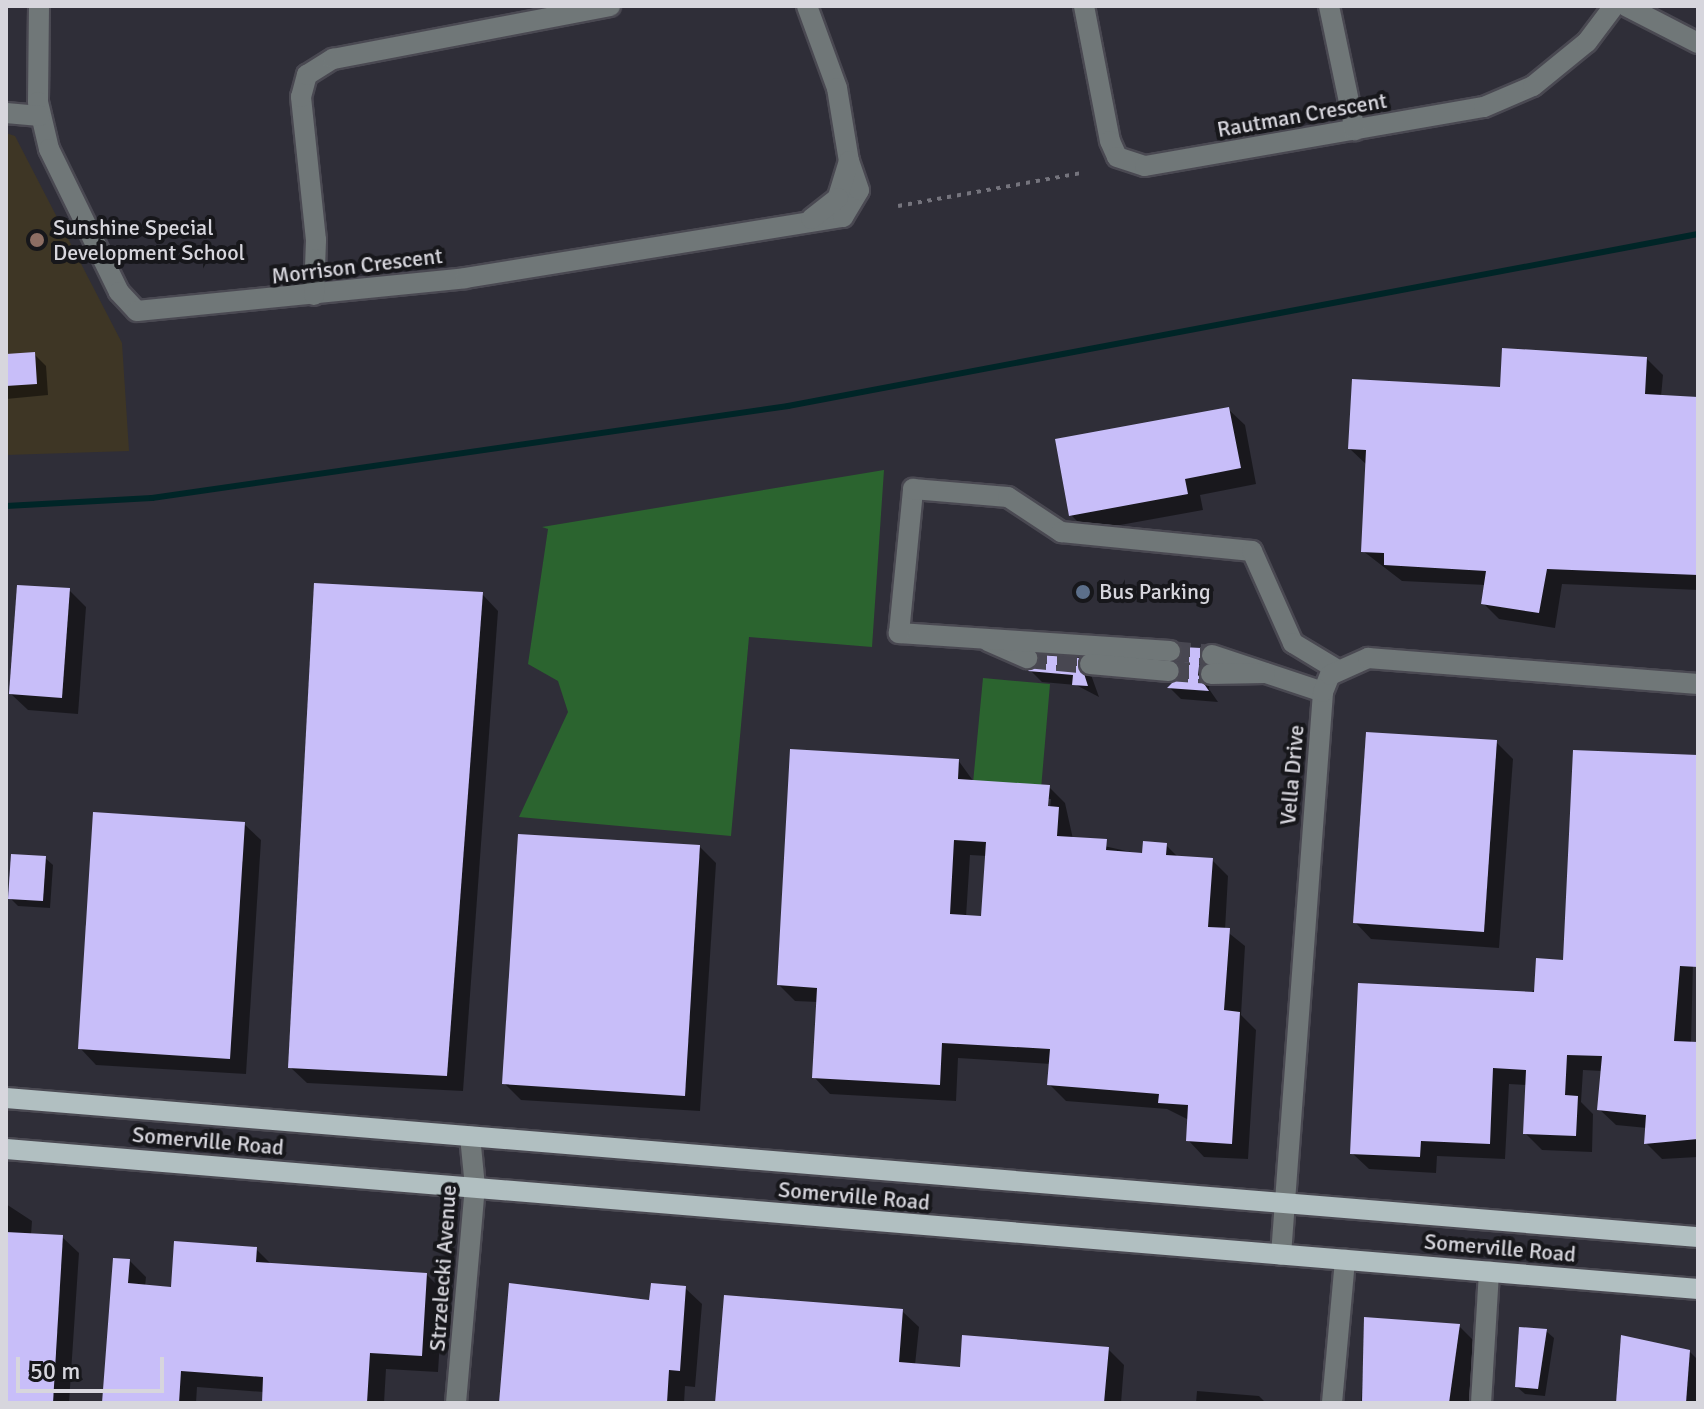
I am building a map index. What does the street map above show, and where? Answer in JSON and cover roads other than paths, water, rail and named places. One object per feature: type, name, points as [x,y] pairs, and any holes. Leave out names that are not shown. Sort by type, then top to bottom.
[{"type":"main road","name":"Somerville Road","points":[[6,1098],[1698,1237]]},
{"type":"main road","name":"Somerville Road","points":[[6,1149],[1698,1289]]},
{"type":"street","name":"Morrison Crescent","points":[[39,6],[39,109],[113,279],[137,311],[511,272],[811,219],[843,217],[853,208],[859,190],[849,161],[837,88],[807,8]]},
{"type":"street","points":[[321,294],[301,97],[317,66],[610,6]]},
{"type":"street","name":"Rautman Crescent","points":[[1084,6],[1110,141],[1130,163],[1355,130],[1484,107],[1533,86],[1587,42],[1614,6]]},
{"type":"street","points":[[1329,6],[1355,130]]},
{"type":"street","points":[[1626,6],[1698,43]]},
{"type":"street","points":[[6,103],[39,109]]},
{"type":"street","points":[[6,113],[39,109]]},
{"type":"street","points":[[1090,664],[1170,661],[899,633],[913,489],[1008,497],[1061,532],[1252,551],[1293,643],[1336,669],[1368,658],[1698,684]]},
{"type":"street","points":[[988,641],[1027,658]]},
{"type":"street","points":[[1212,664],[1277,673],[1323,692]]},
{"type":"street","name":"Vella Drive","points":[[1281,1255],[1323,692],[1336,669]]},
{"type":"street","name":"Strzelecki Avenue","points":[[456,1403],[475,1187],[470,1136]]},
{"type":"street","points":[[1332,1403],[1345,1260]]},
{"type":"street","points":[[1481,1403],[1489,1271]]},
{"type":"waterway","points":[[6,506],[152,498],[788,406],[1698,234]]},
{"type":"tunnel","points":[[1170,651],[1212,655]]},
{"type":"tunnel","points":[[1027,658],[1090,664]]},
{"type":"tunnel","points":[[1169,671],[1211,674]]},
{"type":"place","name":"Sunshine Special Development School","points":[[37,240]]},
{"type":"place","name":"Bus Parking","points":[[1083,592]]}]
